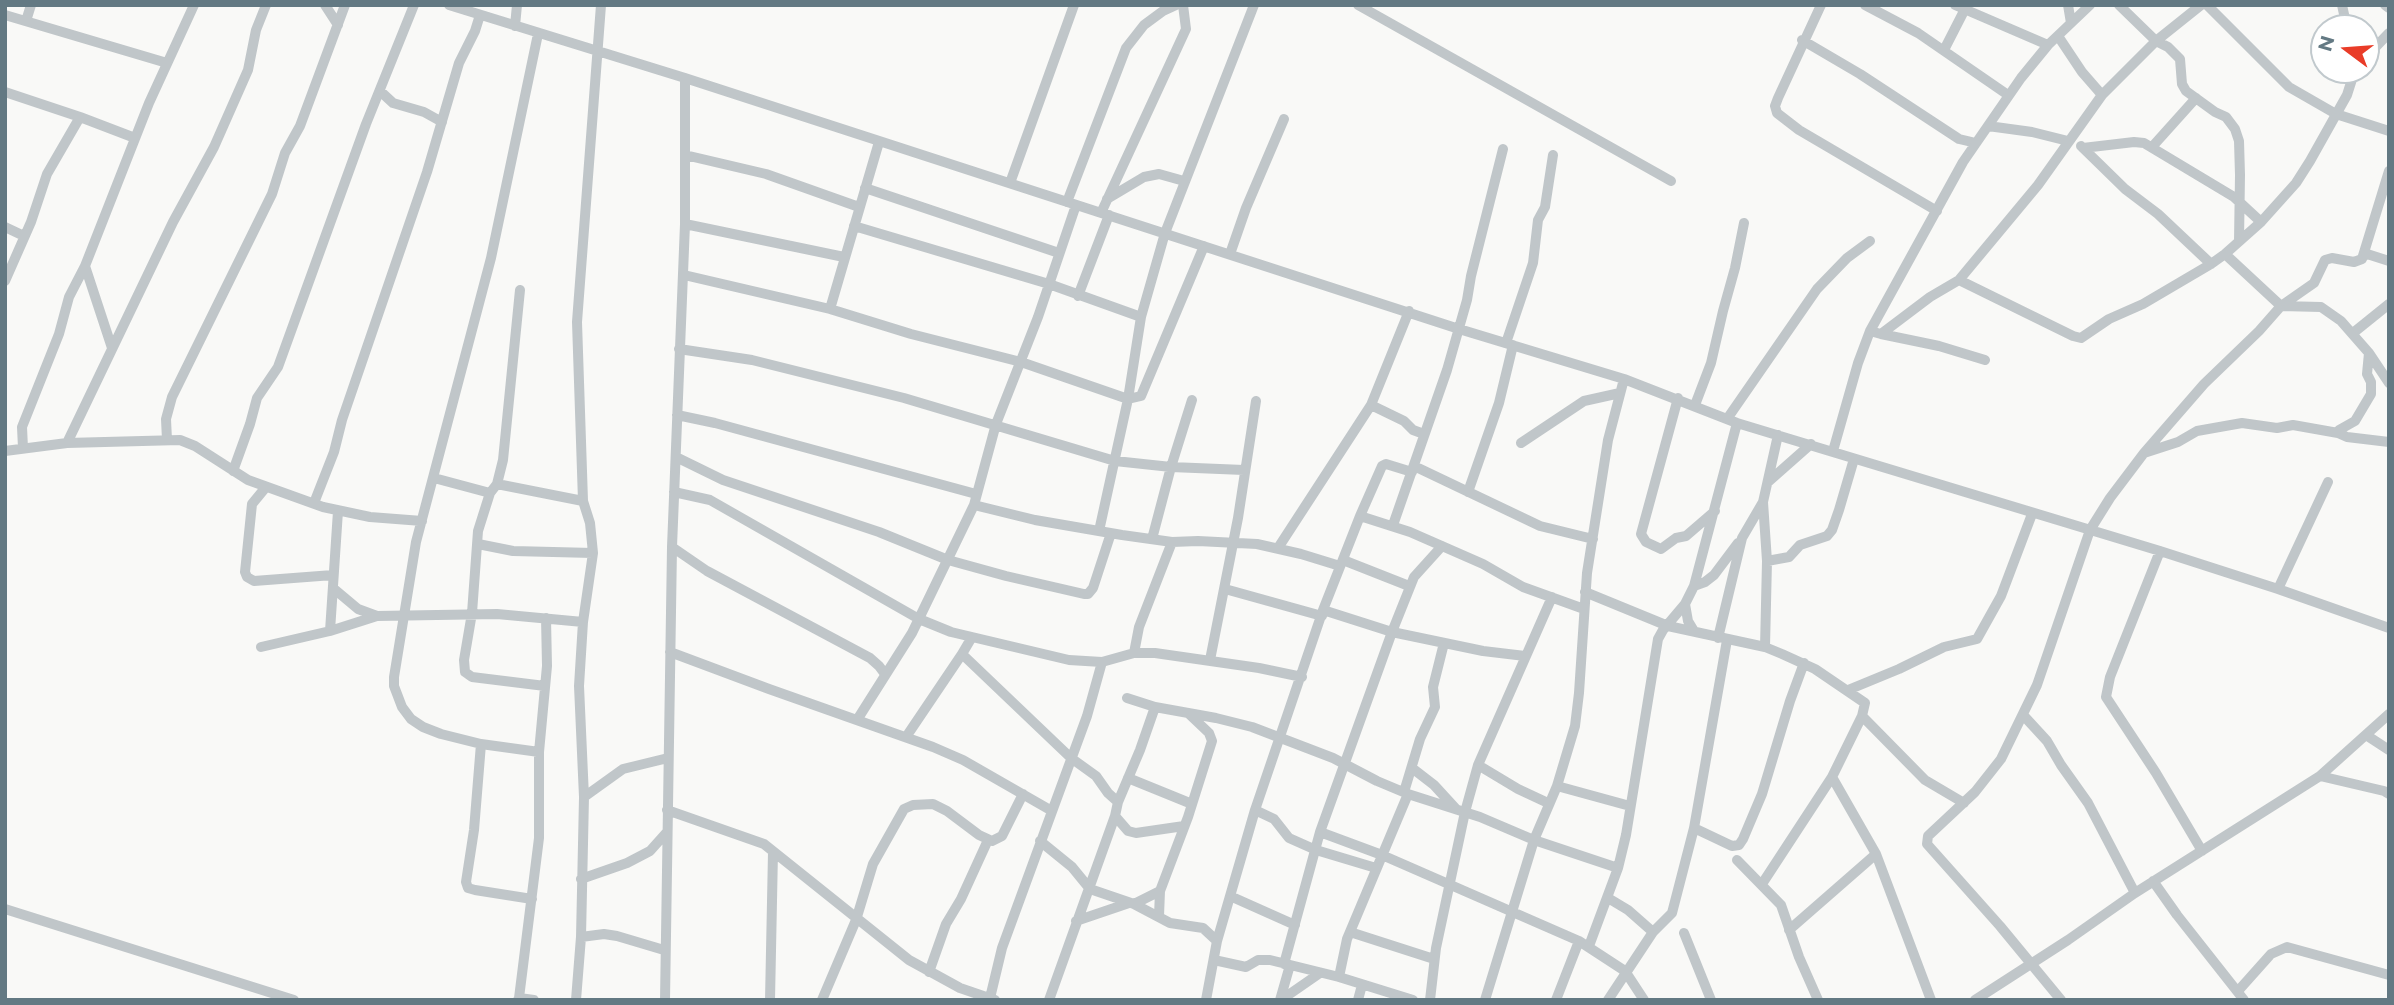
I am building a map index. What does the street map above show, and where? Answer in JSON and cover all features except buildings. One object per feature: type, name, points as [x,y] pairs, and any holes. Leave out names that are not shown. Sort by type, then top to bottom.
[{"type":"street","points":[[26,21],[30,5]]},
{"type":"street","points":[[23,448],[21,435],[24,421],[59,334],[69,297],[86,267],[135,138],[194,5]]},
{"type":"street","points":[[67,443],[173,222],[224,125],[248,70],[256,30],[266,5]]},
{"type":"street","points":[[325,5],[338,25]]},
{"type":"street","points":[[167,440],[166,419],[172,397],[272,194],[285,153],[302,120],[345,5]]},
{"type":"street","points":[[233,471],[257,398],[278,367],[414,5]]},
{"type":"street","points":[[449,5],[685,78],[1459,329],[1624,379],[1732,421],[2160,551],[2389,628]]},
{"type":"street","points":[[515,26],[517,5]]},
{"type":"street","points":[[576,1000],[581,937],[584,797],[579,686],[583,622],[593,553],[590,523],[583,501],[577,322],[600,5]]},
{"type":"street","points":[[1010,183],[1074,5]]},
{"type":"street","points":[[857,720],[919,619],[975,500],[996,424],[1049,284],[1071,203],[1126,48],[1143,25],[1177,5]]},
{"type":"street","points":[[1078,296],[1105,214],[1107,199],[1186,29],[1183,5]]},
{"type":"street","points":[[1099,531],[1128,399],[1141,317],[1165,233],[1254,5]]},
{"type":"street","points":[[1358,5],[1671,181]]},
{"type":"street","points":[[1821,5],[1802,40],[1778,98],[1775,106],[1777,113],[1799,130],[1937,212]]},
{"type":"street","points":[[2067,5],[2071,23]]},
{"type":"street","points":[[2119,5],[2156,41],[2168,47],[2180,59],[2182,83],[2186,91],[2226,117],[2235,129],[2239,141],[2239,241]]},
{"type":"street","points":[[1875,332],[1959,280],[2002,230],[2102,95],[2156,41],[2201,5]]},
{"type":"street","points":[[2207,5],[2279,79],[2308,100],[2336,114],[2389,131]]},
{"type":"street","points":[[1870,6],[1918,33],[2008,95]]},
{"type":"street","points":[[1944,50],[1960,7],[2048,45]]},
{"type":"street","points":[[1833,451],[1858,363],[1963,162],[2008,95],[2048,45],[2086,7]]},
{"type":"street","points":[[5,15],[167,64]]},
{"type":"street","points":[[314,503],[334,452],[342,420],[442,122],[459,63],[480,15]]},
{"type":"street","points":[[538,34],[491,258],[422,521],[410,577],[394,686],[402,707],[411,719],[423,727],[481,744],[539,752]]},
{"type":"street","points":[[2058,36],[2082,72],[2102,95]]},
{"type":"street","points":[[1802,40],[1902,100],[1959,139],[1976,144]]},
{"type":"street","points":[[665,1000],[672,547],[684,275],[685,78]]},
{"type":"street","points":[[1959,280],[2081,338],[2109,319],[2211,264],[2261,222],[2296,183],[2347,96],[2351,84]]},
{"type":"street","points":[[380,91],[393,103],[424,112],[442,122]]},
{"type":"street","points":[[6,93],[135,138]]},
{"type":"street","points":[[2152,147],[2196,98]]},
{"type":"street","points":[[5,281],[47,174],[80,117]]},
{"type":"street","points":[[1230,254],[1246,208],[1284,119]]},
{"type":"street","points":[[1988,126],[2013,128],[2054,137],[2083,148],[2134,142],[2152,147],[2227,192],[2261,222]]},
{"type":"street","points":[[1959,139],[1963,162]]},
{"type":"street","points":[[830,309],[879,142]]},
{"type":"street","points":[[2083,148],[2124,189],[2158,214],[2211,264]]},
{"type":"street","points":[[1392,525],[1447,370],[1503,149]]},
{"type":"street","points":[[685,155],[766,174],[859,207]]},
{"type":"street","points":[[1468,492],[1499,403],[1509,344],[1532,263],[1538,220],[1545,207],[1553,155]]},
{"type":"street","points":[[2061,1000],[2032,963],[1927,844],[1928,836],[1964,803],[1995,768],[2024,716],[2090,530],[2144,453],[2204,384],[2281,306],[2314,283],[2325,260],[2332,258],[2354,262],[2362,259],[2389,171]]},
{"type":"street","points":[[1107,199],[1144,177],[1159,174],[1184,181]]},
{"type":"street","points":[[865,188],[1059,253]]},
{"type":"street","points":[[1695,405],[1711,363],[1744,223]]},
{"type":"street","points":[[685,224],[844,257]]},
{"type":"street","points":[[854,226],[1049,284],[1141,317]]},
{"type":"street","points":[[5,227],[24,236]]},
{"type":"street","points":[[1556,1000],[1608,898],[1618,868],[1656,649],[1660,634],[1685,604],[1694,586],[1715,511],[1732,421],[1817,289],[1847,258],[1870,241]]},
{"type":"street","points":[[684,275],[830,309],[911,334],[1021,362],[1128,399],[1141,396],[1204,246]]},
{"type":"street","points":[[2364,253],[2389,261]]},
{"type":"street","points":[[2225,254],[2281,306],[2321,307],[2341,321],[2369,353],[2389,383]]},
{"type":"street","points":[[86,267],[112,348]]},
{"type":"street","points":[[520,290],[503,460],[478,531],[472,613],[464,660],[465,672],[472,677],[545,686]]},
{"type":"street","points":[[2353,334],[2389,304]]},
{"type":"street","points":[[1278,548],[1371,405],[1409,311]]},
{"type":"street","points":[[1875,332],[1939,346],[1985,360]]},
{"type":"street","points":[[679,349],[752,360],[904,398],[1115,461],[1244,470]]},
{"type":"street","points":[[2338,433],[2355,421],[2371,394],[2367,367],[2369,353]]},
{"type":"street","points":[[1485,1000],[1534,840],[1565,763],[1576,715],[1585,592],[1606,452],[1624,379]]},
{"type":"street","points":[[1521,443],[1584,401],[1620,393]]},
{"type":"street","points":[[1678,398],[1641,534],[1646,542],[1661,550],[1676,538],[1686,536],[1715,511]]},
{"type":"street","points":[[1152,539],[1192,400]]},
{"type":"street","points":[[1210,660],[1225,589],[1256,401]]},
{"type":"street","points":[[1371,405],[1424,434]]},
{"type":"street","points":[[677,415],[715,423],[1035,520],[1172,542],[1233,542],[1278,548],[1341,563],[1409,586]]},
{"type":"street","points":[[2144,453],[2178,442],[2197,431],[2225,425],[2264,425],[2277,428],[2293,425],[2347,437],[2389,442]]},
{"type":"street","points":[[1694,586],[1714,575],[1742,538],[1763,502],[1778,435]]},
{"type":"street","points":[[5,451],[67,443],[180,440],[266,487],[338,511],[370,517],[422,521]]},
{"type":"street","points":[[1768,482],[1811,444]]},
{"type":"street","points":[[676,457],[723,480],[879,532],[948,560],[1028,582],[1088,594],[1093,588],[1111,533]]},
{"type":"street","points":[[1767,561],[1789,557],[1800,545],[1827,536],[1835,523],[1854,459]]},
{"type":"street","points":[[1206,1000],[1217,941],[1255,810],[1341,563],[1382,466],[1385,464],[1413,469],[1539,526],[1593,539]]},
{"type":"street","points":[[434,478],[583,501]]},
{"type":"street","points":[[2278,589],[2328,482]]},
{"type":"street","points":[[266,487],[252,504],[245,572],[247,577],[254,580],[333,575]]},
{"type":"street","points":[[674,492],[710,500],[919,619],[942,629],[1056,657],[1102,662],[1134,653],[1210,660],[1302,677]]},
{"type":"street","points":[[1763,502],[1767,561],[1765,647]]},
{"type":"street","points":[[330,631],[338,511]]},
{"type":"street","points":[[1848,690],[1944,648],[1977,639],[2001,596],[2032,514]]},
{"type":"street","points":[[1360,516],[1392,525],[1483,564],[1523,587],[1584,609]]},
{"type":"street","points":[[1608,1000],[1653,932],[1672,913],[1694,828],[1723,639],[1742,538]]},
{"type":"street","points":[[1134,653],[1142,617],[1172,542]]},
{"type":"street","points":[[478,544],[513,551],[593,553]]},
{"type":"street","points":[[1281,1000],[1295,925],[1320,832],[1409,586],[1417,571],[1442,546]]},
{"type":"street","points":[[672,547],[707,571],[870,658],[880,666],[884,674]]},
{"type":"street","points":[[2160,551],[2110,677],[2106,697],[2156,773],[2202,851]]},
{"type":"street","points":[[334,588],[358,609],[377,616]]},
{"type":"street","points":[[1225,589],[1392,632],[1483,651],[1525,656]]},
{"type":"street","points":[[1585,592],[1668,626],[1765,647],[1804,663],[1865,703]]},
{"type":"street","points":[[1430,1000],[1434,959],[1460,811],[1552,597]]},
{"type":"street","points":[[1685,604],[1688,621],[1694,631]]},
{"type":"street","points":[[261,647],[330,631],[377,616],[472,613],[583,622]]},
{"type":"street","points":[[534,1000],[518,999],[540,838],[539,752],[545,686],[546,618]]},
{"type":"street","points":[[906,737],[972,637]]},
{"type":"street","points":[[1339,977],[1342,954],[1406,793],[1420,739],[1434,707],[1433,687],[1444,643]]},
{"type":"street","points":[[670,652],[958,758],[1052,811]]},
{"type":"street","points":[[962,654],[1071,758],[1096,776],[1118,802]]},
{"type":"street","points":[[667,810],[757,841],[909,960],[960,988],[992,999],[1002,948],[1087,716],[1102,662]]},
{"type":"street","points":[[1694,828],[1732,846],[1739,845],[1762,794],[1804,663]]},
{"type":"street","points":[[1762,884],[1832,777],[1861,716],[1872,680]]},
{"type":"street","points":[[1127,698],[1233,721],[1346,764],[1406,793],[1618,868]]},
{"type":"street","points":[[1049,1000],[1090,889],[1118,802],[1155,706]]},
{"type":"street","points":[[1159,916],[1160,891],[1192,804],[1212,737],[1188,713]]},
{"type":"street","points":[[1975,1000],[1992,995],[2032,963],[2135,892],[2320,776],[2389,714]]},
{"type":"street","points":[[1861,716],[1925,780],[1964,803]]},
{"type":"street","points":[[2024,716],[2047,741],[2088,803],[2135,892]]},
{"type":"street","points":[[2366,735],[2389,750]]},
{"type":"street","points":[[481,744],[474,830],[466,882],[468,888],[475,890],[532,899]]},
{"type":"street","points":[[584,797],[623,769],[668,758]]},
{"type":"street","points":[[1478,765],[1548,803]]},
{"type":"street","points":[[1412,768],[1460,811]]},
{"type":"street","points":[[2320,776],[2389,794]]},
{"type":"street","points":[[1832,777],[1876,855],[1931,1000]]},
{"type":"street","points":[[1128,778],[1192,804]]},
{"type":"street","points":[[1557,786],[1630,806]]},
{"type":"street","points":[[822,1000],[856,920],[873,864],[906,807],[920,803],[933,804],[988,840],[995,840],[1002,836],[1023,794]]},
{"type":"street","points":[[1255,810],[1275,819],[1285,836],[1315,850],[1376,868]]},
{"type":"street","points":[[1115,816],[1128,831],[1136,834],[1184,826]]},
{"type":"street","points":[[581,879],[627,863],[650,851],[667,832]]},
{"type":"street","points":[[1320,832],[1382,855],[1584,944],[1625,971],[1644,1000]]},
{"type":"street","points":[[929,972],[946,924],[961,899],[988,840]]},
{"type":"street","points":[[1040,841],[1072,867],[1090,889],[1132,904],[1176,925],[1203,928],[1217,941]]},
{"type":"street","points":[[770,1000],[773,852]]},
{"type":"street","points":[[1789,930],[1876,855]]},
{"type":"street","points":[[1737,860],[1781,905],[1818,1000]]},
{"type":"street","points":[[2153,881],[2241,995],[2271,954],[2287,947],[2389,975]]},
{"type":"street","points":[[1076,921],[1132,904],[1160,891]]},
{"type":"street","points":[[1230,896],[1295,925]]},
{"type":"street","points":[[1608,898],[1628,910],[1653,932]]},
{"type":"street","points":[[5,909],[294,1000]]},
{"type":"street","points":[[1350,932],[1434,959]]},
{"type":"street","points":[[1684,933],[1711,1000]]},
{"type":"street","points":[[581,937],[604,934],[617,936],[664,950]]},
{"type":"street","points":[[1214,960],[1246,967],[1261,960],[1287,965],[1339,977],[1413,1000]]},
{"type":"street","points":[[1281,1000],[1320,973]]},
{"type":"street","points":[[1358,1000],[1362,985]]}]
